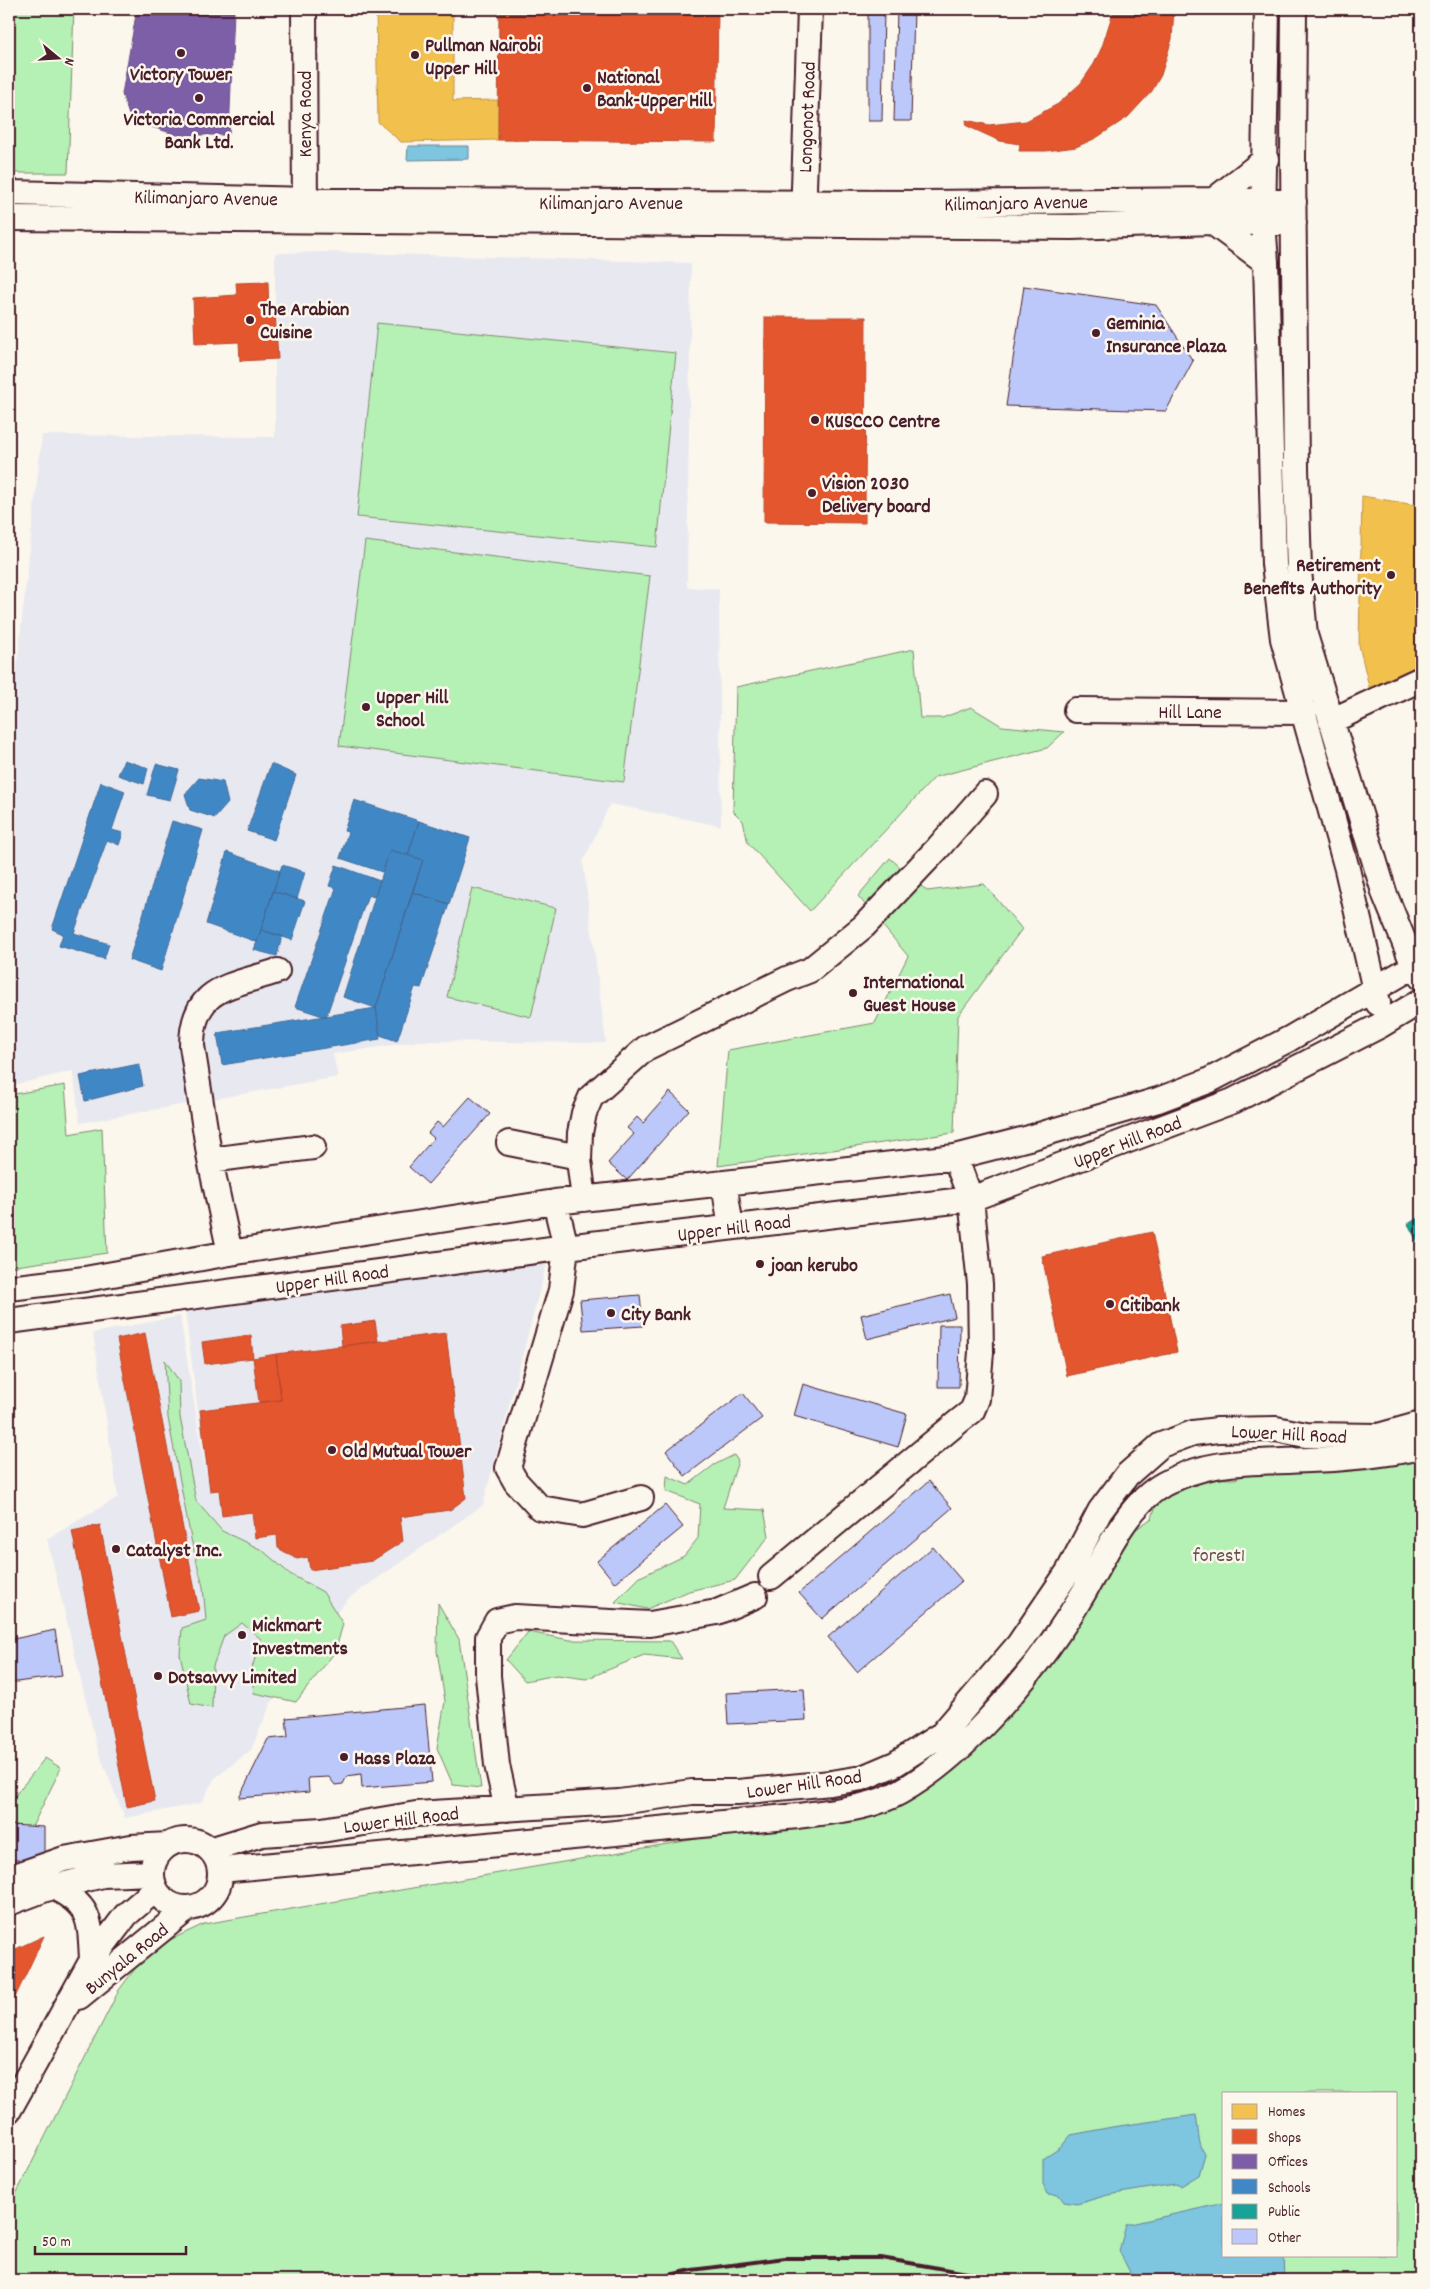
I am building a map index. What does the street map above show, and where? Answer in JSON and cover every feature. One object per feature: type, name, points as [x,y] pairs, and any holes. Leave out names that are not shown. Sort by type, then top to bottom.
[{"type":"street","name":"Kenya Road","points":[[304,9],[305,210]]},
{"type":"street","name":"Longonot Road","points":[[803,213],[810,9]]},
{"type":"street","points":[[1267,9],[1264,211],[1274,572],[1283,639],[1349,877],[1375,988],[1381,1025]]},
{"type":"street","points":[[1294,9],[1294,213],[1299,570],[1305,635],[1385,895],[1419,968]]},
{"type":"street","points":[[1266,159],[1213,211],[1266,262]]},
{"type":"street","name":"Kilimanjaro Avenue","points":[[9,193],[305,210]]},
{"type":"street","name":"Kilimanjaro Avenue","points":[[9,218],[305,210],[803,213],[1072,227],[1213,211],[1294,213]]},
{"type":"street","points":[[1331,721],[1421,678]]},
{"type":"street","name":"Hill Lane","points":[[1076,710],[1304,712]]},
{"type":"street","points":[[584,1199],[579,1157],[580,1133],[584,1113],[591,1097],[646,1048],[787,979],[810,970],[864,926],[938,848],[985,794]]},
{"type":"street","name":"Upper Hill Road","points":[[9,1288],[85,1280],[230,1253],[555,1202],[955,1156],[1029,1138],[1158,1100],[1208,1081],[1289,1039],[1375,988],[1419,968]]},
{"type":"street","points":[[230,1253],[210,1160],[192,1046],[195,1017],[213,993],[277,971]]},
{"type":"street","name":"Upper Hill Road","points":[[9,1320],[566,1247],[971,1199],[1233,1101],[1381,1025],[1421,1001]]},
{"type":"street","points":[[509,1142],[579,1157]]},
{"type":"street","points":[[210,1160],[313,1147]]},
{"type":"street","points":[[771,1577],[972,1410],[978,1391],[981,1352],[980,1284],[971,1199],[955,1156]]},
{"type":"street","points":[[724,1183],[731,1228]]},
{"type":"street","points":[[555,1202],[566,1247],[561,1290],[508,1468],[516,1482],[540,1508],[582,1515],[641,1498]]},
{"type":"street","name":"Lower Hill Road","points":[[215,1860],[262,1834],[322,1830],[416,1814],[628,1801],[692,1792],[738,1792],[862,1778],[895,1764],[942,1734],[1013,1652],[1068,1572],[1100,1511],[1127,1475],[1162,1445],[1193,1433],[1218,1430],[1276,1428],[1306,1435],[1378,1436],[1421,1424]]},
{"type":"street","name":"Lower Hill Road","points":[[215,1860],[798,1816],[859,1807],[899,1793],[941,1765],[995,1713],[1065,1624],[1111,1545],[1138,1505],[1162,1485],[1194,1469],[1237,1462],[1311,1460],[1388,1454],[1421,1447]]},
{"type":"street","points":[[507,1809],[498,1765],[488,1676],[488,1637],[497,1622],[515,1617],[650,1624],[717,1612],[755,1596]]},
{"type":"street","points":[[178,1840],[190,1840],[201,1843],[215,1860],[219,1882],[215,1892],[207,1901],[186,1909],[168,1904],[153,1881],[154,1862],[159,1852],[168,1845],[178,1840]]},
{"type":"street","points":[[9,1878],[64,1859],[131,1846],[168,1845]]},
{"type":"street","points":[[9,1903],[53,1887],[103,1875],[153,1881]]},
{"type":"street","name":"Bunyala Road","points":[[9,2110],[92,1960],[153,1881]]},
{"type":"street","points":[[53,1887],[78,1901],[88,1916],[92,1960]]},
{"type":"street","name":"Bunyala Road","points":[[66,2008],[186,1909]]},
{"type":"shaded area","name":"Upper Hill School","points":[[328,252],[691,263],[687,587],[719,589],[721,826],[610,804],[583,862],[606,1043],[420,1041],[333,1054],[338,1077],[80,1123],[73,1071],[9,1086],[9,740],[42,435],[275,437],[275,253]]},
{"type":"shaded area","points":[[549,1255],[483,1505],[349,1598],[311,1643],[272,1701],[251,1750],[214,1779],[201,1803],[125,1818],[98,1751],[47,1539],[118,1497],[93,1333],[180,1316],[207,1482],[185,1311]]},
{"type":"green space","points":[[9,9],[74,9],[68,173],[9,173]]},
{"type":"green space","points":[[377,323],[676,353],[657,547],[357,517]]},
{"type":"green space","points":[[365,541],[650,576],[624,782],[339,746]]},
{"type":"green space","points":[[914,649],[920,718],[942,718],[971,707],[1002,726],[1064,732],[1047,748],[935,777],[810,911],[748,843],[743,821],[733,811],[736,687]]},
{"type":"green space","points":[[890,858],[927,891],[984,884],[1022,929],[958,1016],[954,1133],[718,1166],[728,1050],[875,1023],[908,956],[858,896]]},
{"type":"green space","points":[[472,888],[556,908],[531,1017],[447,997]]},
{"type":"green space","points":[[65,1085],[69,1134],[102,1128],[107,1253],[9,1267],[9,1095]]},
{"type":"green space","points":[[165,1360],[179,1381],[180,1417],[196,1501],[222,1531],[262,1550],[290,1574],[323,1592],[343,1624],[335,1652],[296,1702],[254,1693],[251,1671],[261,1639],[242,1623],[224,1636],[213,1666],[212,1708],[191,1704],[180,1654],[182,1628],[206,1620],[203,1587],[191,1539],[168,1418]]},
{"type":"green space","name":"forest1","points":[[1421,1448],[1421,2280],[9,2280],[9,2208],[119,1990],[140,1962],[170,1940],[204,1924],[731,1833],[794,1804],[850,1808],[901,1803],[1068,1636],[1126,1536],[1152,1518],[1158,1498],[1184,1478],[1235,1479],[1264,1466]]},
{"type":"green space","points":[[734,1455],[738,1461],[723,1508],[764,1510],[769,1536],[735,1580],[689,1591],[647,1609],[615,1602],[640,1577],[684,1556],[698,1538],[700,1504],[666,1491],[667,1476],[688,1485],[714,1465]]},
{"type":"green space","points":[[438,1603],[459,1639],[481,1788],[453,1785],[437,1748],[445,1701],[437,1651]]},
{"type":"green space","points":[[528,1632],[570,1640],[670,1641],[682,1659],[644,1655],[586,1679],[557,1675],[525,1681],[506,1660]]},
{"type":"green space","points":[[45,1758],[61,1768],[32,1827],[42,1848],[9,1854],[9,1803]]},
{"type":"water","points":[[408,146],[469,146],[469,159],[407,160]]},
{"type":"water","points":[[1196,2115],[1199,2141],[1205,2154],[1199,2175],[1181,2186],[1175,2184],[1108,2195],[1077,2204],[1064,2202],[1059,2195],[1048,2194],[1043,2184],[1043,2159],[1060,2148],[1071,2135]]},
{"type":"water","points":[[1222,2203],[1222,2256],[1284,2256],[1285,2280],[1134,2280],[1119,2251],[1126,2225]]},
{"type":"building: Homes","name":"Pullman Nairobi Upper Hill","points":[[376,9],[453,9],[453,101],[498,100],[498,140],[401,142],[378,122]]},
{"type":"building: Homes","name":"Retirement Benefits Authority","points":[[1362,496],[1421,506],[1421,673],[1370,691],[1359,645]]},
{"type":"building: Shops","points":[[499,9],[718,9],[716,142],[498,140]]},
{"type":"building: Shops","points":[[1114,9],[1174,9],[1172,39],[1161,75],[1152,91],[1128,117],[1096,138],[1076,147],[1046,151],[1019,151],[1020,144],[1000,141],[967,126],[966,120],[989,125],[1026,121],[1058,104],[1081,83],[1094,64],[1102,47]]},
{"type":"building: Shops","points":[[268,282],[269,312],[275,312],[278,359],[240,361],[239,342],[195,344],[193,298],[237,295],[236,283]]},
{"type":"building: Shops","name":"KUSCCO Centre","points":[[765,317],[866,317],[865,523],[764,522]]},
{"type":"building: Shops","name":"Citibank","points":[[1152,1232],[1177,1352],[1067,1376],[1042,1256]]},
{"type":"building: Shops","points":[[375,1321],[378,1341],[342,1346],[340,1326]]},
{"type":"building: Shops","points":[[145,1333],[199,1611],[171,1617],[117,1339]]},
{"type":"building: Shops","name":"Old Mutual Tower","points":[[446,1333],[466,1498],[450,1510],[400,1517],[403,1541],[372,1561],[310,1570],[308,1557],[297,1559],[278,1548],[277,1535],[255,1538],[252,1512],[222,1516],[219,1490],[210,1491],[200,1410],[281,1400],[276,1354]]},
{"type":"building: Shops","points":[[251,1335],[253,1358],[205,1364],[202,1342]]},
{"type":"building: Shops","points":[[276,1354],[281,1400],[259,1402],[253,1358]]},
{"type":"building: Shops","points":[[100,1525],[155,1801],[127,1807],[72,1531]]},
{"type":"building: Shops","points":[[44,1936],[9,2010],[9,1952]]},
{"type":"building: Offices","name":"Victory Tower","points":[[137,9],[234,11],[229,135],[177,135],[149,126],[129,115],[122,94]]},
{"type":"building: Schools","points":[[124,760],[148,768],[144,784],[118,775]]},
{"type":"building: Schools","points":[[156,764],[179,770],[170,800],[147,795]]},
{"type":"building: Schools","points":[[271,764],[296,775],[274,840],[247,831]]},
{"type":"building: Schools","points":[[199,778],[223,782],[228,803],[215,818],[190,810],[185,794]]},
{"type":"building: Schools","points":[[101,782],[125,791],[112,830],[123,833],[119,845],[107,840],[74,933],[109,944],[104,959],[59,946],[63,934],[52,929]]},
{"type":"building: Schools","points":[[354,800],[419,821],[408,855],[390,850],[382,872],[340,858],[348,832],[344,831]]},
{"type":"building: Schools","points":[[172,821],[203,830],[161,971],[129,960]]},
{"type":"building: Schools","points":[[419,821],[470,838],[449,904],[412,892],[423,860],[408,855]]},
{"type":"building: Schools","points":[[390,850],[423,860],[376,1008],[343,997]]},
{"type":"building: Schools","points":[[227,852],[280,871],[257,942],[206,924]]},
{"type":"building: Schools","points":[[282,865],[305,872],[297,899],[273,891]]},
{"type":"building: Schools","points":[[336,865],[380,881],[374,897],[368,895],[326,1017],[295,1007],[336,888],[329,886]]},
{"type":"building: Schools","points":[[273,891],[305,901],[292,940],[261,930]]},
{"type":"building: Schools","points":[[412,892],[449,904],[421,988],[415,987],[397,1041],[380,1035],[376,1008]]},
{"type":"building: Schools","points":[[261,930],[282,936],[277,956],[254,950]]},
{"type":"building: Schools","points":[[376,1008],[380,1039],[222,1065],[217,1033]]},
{"type":"building: Schools","points":[[139,1064],[143,1086],[85,1101],[80,1076]]},
{"type":"building: Public","points":[[1421,1216],[1421,1244],[1419,1245],[1408,1224]]},
{"type":"building: Other","points":[[868,9],[884,9],[882,121],[868,121]]},
{"type":"building: Other","points":[[897,9],[914,9],[911,121],[894,121]]},
{"type":"building: Other","name":"Geminia Insurance Plaza","points":[[1024,286],[1156,305],[1193,361],[1166,411],[1006,406]]},
{"type":"building: Other","points":[[670,1092],[689,1110],[627,1180],[608,1163],[634,1134],[627,1128],[637,1117],[643,1123]]},
{"type":"building: Other","points":[[470,1097],[490,1114],[428,1184],[409,1167],[434,1138],[428,1133],[437,1122],[443,1127]]},
{"type":"building: Other","points":[[950,1294],[955,1317],[867,1339],[861,1315]]},
{"type":"building: Other","name":"City Bank","points":[[640,1295],[643,1326],[583,1330],[580,1300]]},
{"type":"building: Other","points":[[939,1325],[960,1325],[959,1387],[938,1387]]},
{"type":"building: Other","points":[[803,1384],[907,1414],[898,1447],[794,1416]]},
{"type":"building: Other","points":[[743,1393],[762,1418],[685,1476],[666,1451]]},
{"type":"building: Other","points":[[929,1481],[952,1508],[822,1619],[799,1593]]},
{"type":"building: Other","points":[[665,1505],[683,1527],[615,1583],[597,1561]]},
{"type":"building: Other","points":[[933,1547],[962,1581],[857,1672],[828,1637]]},
{"type":"building: Other","points":[[55,1630],[62,1676],[9,1683],[9,1640]]},
{"type":"building: Other","points":[[804,1689],[806,1720],[728,1724],[726,1693]]},
{"type":"building: Other","name":"Hass Plaza","points":[[425,1705],[432,1782],[362,1788],[361,1774],[347,1776],[343,1784],[335,1785],[329,1777],[308,1778],[309,1792],[239,1798],[268,1739],[288,1737],[286,1718]]},
{"type":"building: Other","points":[[11,1825],[44,1827],[44,1860],[9,1860]]},
{"type":"railway","points":[[646,2280],[692,2270],[785,2258],[881,2258],[973,2274],[989,2280]]},
{"type":"place","name":"Victory Tower","points":[[181,53]]},
{"type":"place","name":"Pullman Nairobi Upper Hill","points":[[415,55]]},
{"type":"place","name":"National Bank-Upper Hill","points":[[587,88]]},
{"type":"place","name":"Victoria Commercial Bank Ltd.","points":[[199,98]]},
{"type":"place","name":"The Arabian Cuisine","points":[[250,320]]},
{"type":"place","name":"Geminia Insurance Plaza","points":[[1096,333]]},
{"type":"place","name":"KUSCCO Centre","points":[[815,420]]},
{"type":"place","name":"Vision 2030 Delivery board","points":[[812,493]]},
{"type":"place","name":"Retirement Benefits Authority","points":[[1391,575]]},
{"type":"place","name":"Upper Hill School","points":[[366,707]]},
{"type":"place","name":"International Guest House","points":[[853,993]]},
{"type":"place","name":"joan kerubo","points":[[760,1264]]},
{"type":"place","name":"Citibank","points":[[1110,1304]]},
{"type":"place","name":"City Bank","points":[[611,1313]]},
{"type":"place","name":"Old Mutual Tower","points":[[332,1450]]},
{"type":"place","name":"Catalyst Inc.","points":[[116,1549]]},
{"type":"place","name":"Mickmart Investments","points":[[242,1635]]},
{"type":"place","name":"Dotsavvy Limited","points":[[158,1676]]},
{"type":"place","name":"Hass Plaza","points":[[344,1757]]}]
